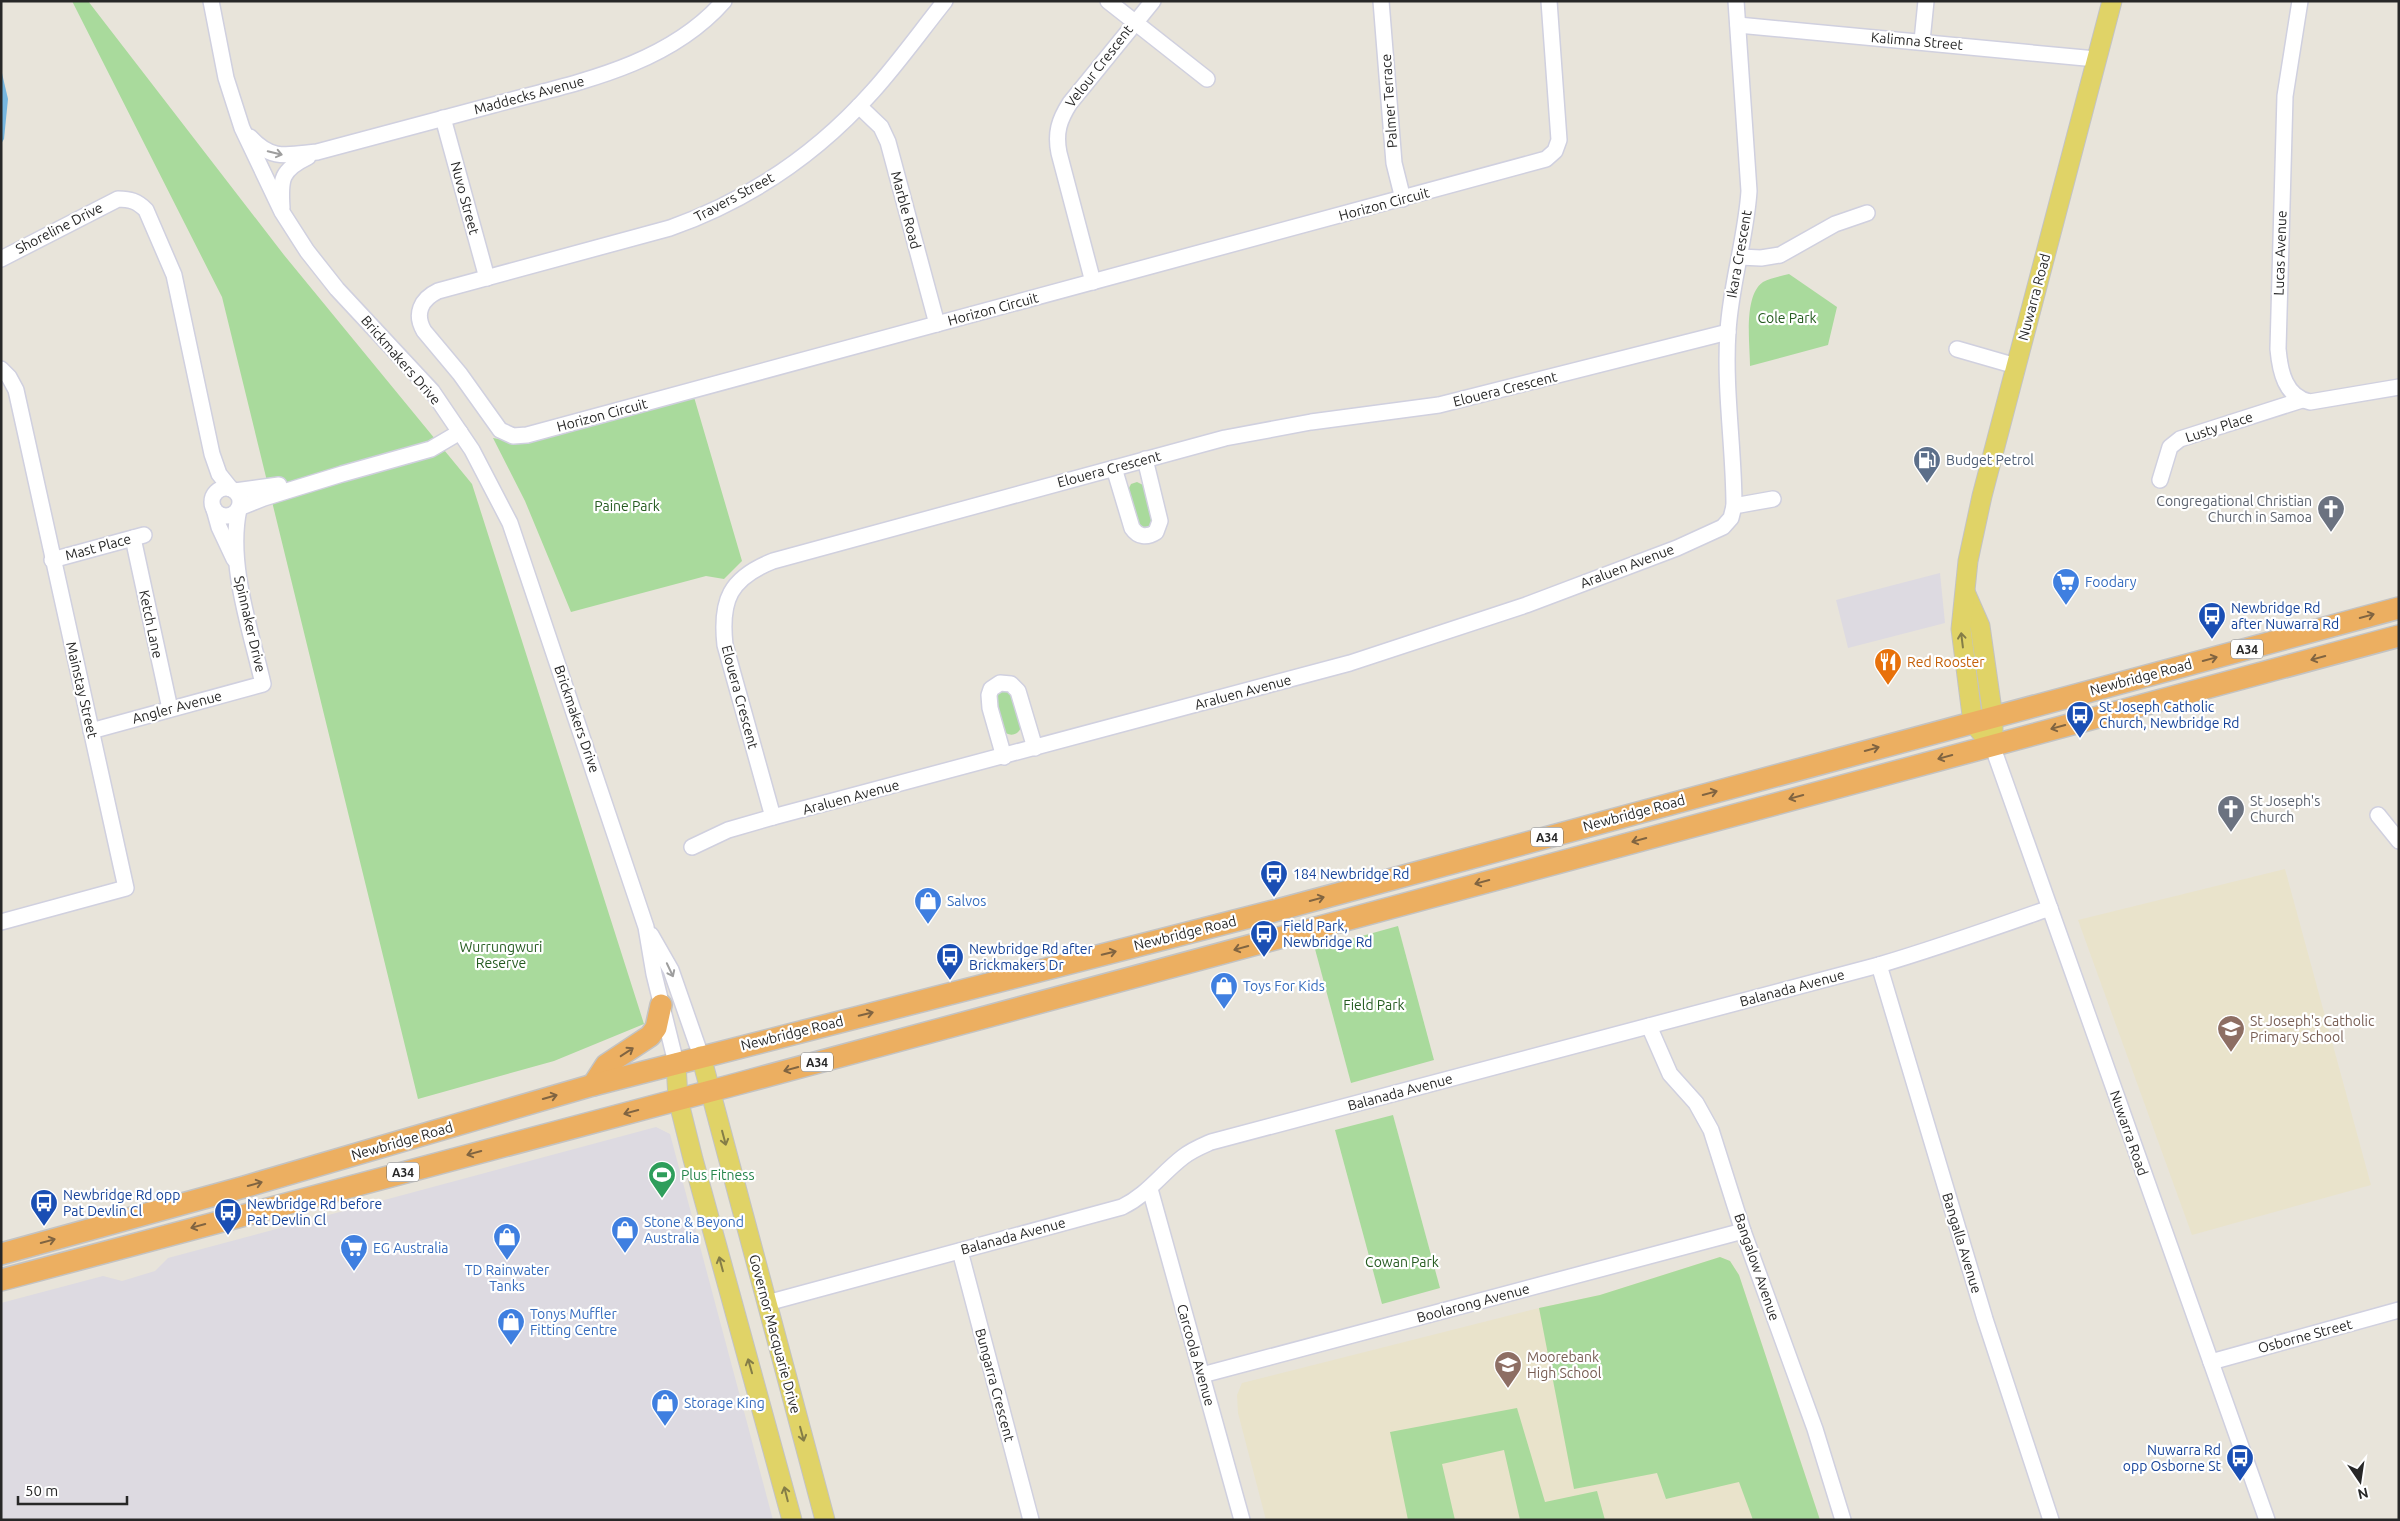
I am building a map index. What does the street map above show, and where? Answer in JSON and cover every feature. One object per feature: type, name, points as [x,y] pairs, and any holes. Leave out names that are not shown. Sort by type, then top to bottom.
[{"type":"highway","name":"Newbridge Road","points":[[1,1254],[244,1187],[593,1085],[700,1056],[1270,912],[2399,608]]},
{"type":"highway","name":"Newbridge Road","points":[[1,1280],[711,1091],[2399,636]]},
{"type":"highway","points":[[593,1085],[606,1065],[650,1036],[656,1028],[661,1005]]},
{"type":"main road","name":"Nuwarra Road","points":[[1992,745],[1973,723],[1961,629],[1968,561],[1982,496],[2112,1]]},
{"type":"main road","name":"Nuwarra Road","points":[[1966,594],[1980,626],[1993,717],[1992,745]]},
{"type":"main road","name":"Brickmakers Drive","points":[[700,1056],[711,1091]]},
{"type":"main road","points":[[676,1063],[678,1099],[792,1520]]},
{"type":"main road","name":"Governor Macquarie Drive","points":[[711,1091],[825,1520]]},
{"type":"street","name":"Brickmakers Drive","points":[[211,1],[226,78],[242,128],[282,212],[307,251],[337,289],[426,384],[460,432],[510,523],[646,927],[661,1005],[676,1063]]},
{"type":"street","name":"Maddecks Avenue","points":[[242,128],[260,148],[276,155],[317,152],[570,84],[636,63],[694,29],[724,1]]},
{"type":"street","name":"Travers Street","points":[[487,278],[638,238],[714,210],[750,193],[803,157],[859,106],[945,1]]},
{"type":"street","points":[[1108,1],[1208,78]]},
{"type":"street","name":"Velour Crescent","points":[[1093,282],[1058,154],[1056,132],[1059,121],[1070,102],[1153,1]]},
{"type":"street","name":"Palmer Terrace","points":[[1381,1],[1394,163],[1403,200]]},
{"type":"street","name":"Horizon Circuit","points":[[487,278],[432,294],[422,304],[419,318],[427,337],[460,374],[494,423],[506,434],[513,436],[527,435],[1539,162],[1551,156],[1555,151],[1559,133],[1549,1]]},
{"type":"street","name":"Ikara Crescent","points":[[1734,506],[1728,332],[1734,280],[1747,221],[1749,191],[1736,1]]},
{"type":"street","points":[[1922,41],[1926,1]]},
{"type":"street","name":"Lucas Avenue","points":[[2300,1],[2285,96],[2278,349],[2280,370],[2287,386],[2302,400]]},
{"type":"street","name":"Kalimna Street","points":[[1738,25],[2096,59]]},
{"type":"street","name":"Marble Road","points":[[859,106],[881,127],[888,142],[937,324]]},
{"type":"street","name":"Nuvo Street","points":[[443,118],[487,278]]},
{"type":"street","name":"Maddecks Avenue","points":[[282,212],[280,190],[284,175],[291,166],[317,152]]},
{"type":"street","name":"Shoreline Drive","points":[[1,258],[118,199],[130,199],[140,204],[146,210],[170,262],[212,454]]},
{"type":"street","points":[[1740,257],[1761,258],[1780,255],[1835,224],[1866,213]]},
{"type":"street","name":"Elouera Crescent","points":[[773,817],[725,645],[724,612],[728,599],[743,576],[773,561],[1145,459],[1268,428],[1395,413],[1465,400],[1728,332]]},
{"type":"street","points":[[1957,349],[2016,366]]},
{"type":"street","name":"Mainstay Street","points":[[1,369],[9,376],[16,390],[52,560],[126,888],[1,922]]},
{"type":"street","points":[[2302,400],[2317,402],[2399,386]]},
{"type":"street","name":"Lusty Place","points":[[2160,480],[2170,447],[2180,439],[2302,400]]},
{"type":"street","points":[[342,474],[236,490],[222,489],[214,502],[224,516],[233,515],[241,508],[342,474],[431,449],[460,432]]},
{"type":"street","points":[[212,454],[219,474],[236,490],[241,508]]},
{"type":"street","name":"Spinnaker Drive","points":[[212,454],[211,481],[219,527],[236,565]]},
{"type":"street","points":[[1114,468],[1132,528],[1137,534],[1148,536],[1156,532],[1160,520],[1145,459]]},
{"type":"street","points":[[1734,506],[1773,499]]},
{"type":"street","name":"Araluen Avenue","points":[[692,847],[728,830],[773,817],[1004,757],[1350,663],[1431,638],[1677,548],[1723,527],[1731,518],[1734,506]]},
{"type":"street","name":"Spinnaker Drive","points":[[241,508],[235,531],[236,565],[263,684]]},
{"type":"street","name":"Mast Place","points":[[52,560],[139,536]]},
{"type":"street","name":"Ketch Lane","points":[[139,536],[170,709]]},
{"type":"street","points":[[1004,757],[990,702],[991,689],[1000,683],[1011,684],[1018,691],[1035,748]]},
{"type":"street","name":"Angler Avenue","points":[[91,731],[263,684]]},
{"type":"street","name":"Nuwarra Road","points":[[1992,745],[2267,1520]]},
{"type":"street","points":[[2378,815],[2399,841]]},
{"type":"street","name":"Balanada Avenue","points":[[767,1302],[1122,1207],[1136,1201],[1150,1190],[1184,1156],[1211,1142],[1880,964],[1947,945],[2004,922],[2016,920],[2050,908]]},
{"type":"street","name":"Brickmakers Drive","points":[[646,927],[671,970],[700,1056]]},
{"type":"street","name":"Bangalla Avenue","points":[[1880,964],[1985,1319],[2051,1520]]},
{"type":"street","name":"Bangalow Avenue","points":[[1649,1026],[1670,1074],[1696,1103],[1711,1130],[1743,1231],[1815,1429],[1843,1520]]},
{"type":"street","name":"Carcoola Avenue","points":[[1150,1190],[1242,1520]]},
{"type":"street","name":"Boolarong Avenue","points":[[1202,1375],[1743,1231]]},
{"type":"street","name":"Bungarra Crescent","points":[[960,1251],[1031,1520]]},
{"type":"street","name":"Osborne Street","points":[[2211,1362],[2399,1310]]},
{"type":"shaded area","points":[[1940,573],[1945,623],[1848,648],[1836,600]]},
{"type":"shaded area","name":"St Joseph's Catholic Primary School","points":[[2285,869],[2371,1185],[2192,1235],[2078,920]]},
{"type":"shaded area","points":[[656,1127],[670,1134],[773,1520],[1,1520],[1,1303],[103,1276],[122,1281],[155,1271],[168,1258]]},
{"type":"shaded area","name":"Moorebank High School","points":[[1720,1257],[1730,1261],[1739,1275],[1820,1520],[1266,1520],[1238,1413],[1237,1395],[1242,1383],[1539,1308],[1600,1295]]},
{"type":"green space","name":"Wurrungwuri Reserve","points":[[72,1],[88,1],[284,255],[472,484],[644,1024],[554,1061],[418,1099],[222,297]]},
{"type":"green space","name":"Cole Park","points":[[1789,274],[1837,307],[1828,345],[1750,366],[1749,321],[1753,298],[1763,282]]},
{"type":"green space","name":"Paine Park","points":[[694,397],[742,561],[724,579],[706,576],[571,612],[525,501],[493,438],[524,443]]},
{"type":"green space","points":[[1137,482],[1145,486],[1154,519],[1148,528],[1138,526],[1128,490],[1131,484]]},
{"type":"green space","points":[[1000,689],[1012,692],[1019,713],[1020,729],[1011,735],[1003,730],[1000,723],[994,696]]},
{"type":"green space","name":"Field Park","points":[[1398,926],[1434,1060],[1351,1083],[1315,949]]},
{"type":"green space","name":"Cowan Park","points":[[1393,1115],[1440,1288],[1382,1304],[1335,1130]]},
{"type":"green space","points":[[1720,1257],[1730,1261],[1739,1275],[1820,1520],[1753,1520],[1739,1482],[1666,1499],[1657,1473],[1574,1489],[1539,1308],[1600,1295]]},
{"type":"green space","points":[[1517,1408],[1545,1502],[1597,1491],[1605,1520],[1520,1520],[1504,1450],[1442,1464],[1455,1520],[1408,1520],[1390,1432]]},
{"type":"water","points":[[1,69],[8,99],[4,139],[1,144]]},
{"type":"place","name":"Budget Petrol","points":[[1927,484]]},
{"type":"place","name":"Congregational Christian Church in Samoa","points":[[2331,533]]},
{"type":"place","name":"Foodary","points":[[2066,606]]},
{"type":"place","name":"Newbridge Rd after Nuwarra Rd","points":[[2212,640]]},
{"type":"place","name":"Red Rooster","points":[[1888,686]]},
{"type":"place","name":"St Joseph Catholic Church, Newbridge Rd","points":[[2080,739]]},
{"type":"place","name":"St Joseph's Church","points":[[2231,833]]},
{"type":"place","name":"184 Newbridge Rd","points":[[1274,898]]},
{"type":"place","name":"Salvos","points":[[928,925]]},
{"type":"place","name":"Field Park, Newbridge Rd","points":[[1264,958]]},
{"type":"place","name":"Newbridge Rd after Brickmakers Dr","points":[[950,981]]},
{"type":"place","name":"Toys For Kids","points":[[1224,1010]]},
{"type":"place","name":"St Joseph's Catholic Primary School","points":[[2231,1053]]},
{"type":"place","name":"Plus Fitness","points":[[662,1199]]},
{"type":"place","name":"Newbridge Rd opp Pat Devlin Cl","points":[[44,1227]]},
{"type":"place","name":"Newbridge Rd before Pat Devlin Cl","points":[[228,1236]]},
{"type":"place","name":"Stone & Beyond Australia","points":[[625,1254]]},
{"type":"place","name":"TD Rainwater Tanks","points":[[507,1261]]},
{"type":"place","name":"EG Australia","points":[[354,1272]]},
{"type":"place","name":"Tonys Muffler Fitting Centre","points":[[511,1346]]},
{"type":"place","name":"Moorebank High School","points":[[1508,1389]]},
{"type":"place","name":"Storage King","points":[[665,1427]]},
{"type":"place","name":"Nuwarra Rd opp Osborne St","points":[[2240,1482]]}]
